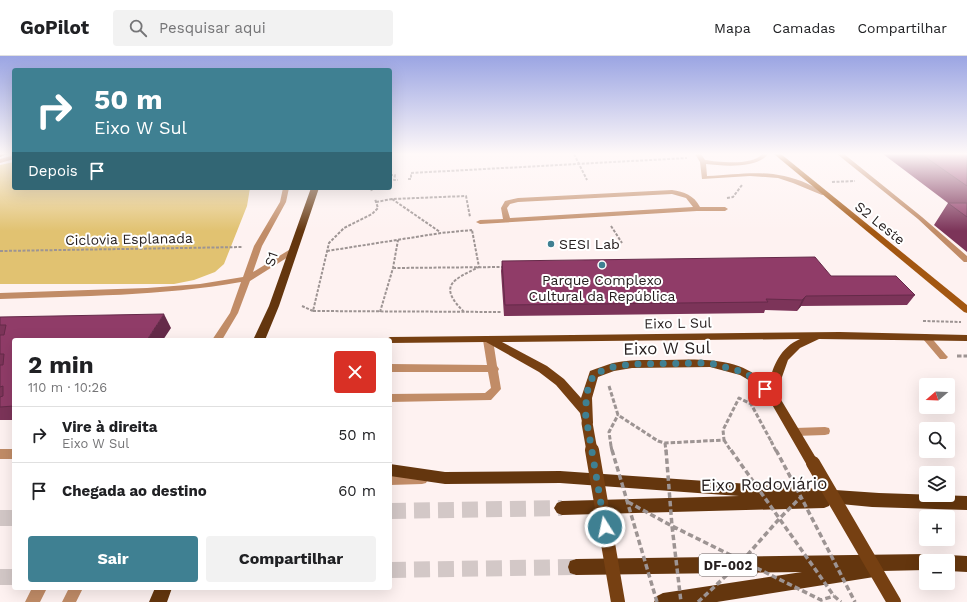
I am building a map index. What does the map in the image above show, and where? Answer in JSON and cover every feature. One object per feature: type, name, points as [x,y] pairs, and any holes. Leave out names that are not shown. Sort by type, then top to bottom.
[{"type":"highway","name":"S1","points":[[260,338],[274,306],[314,190]]},
{"type":"highway","points":[[392,470],[445,478],[560,477],[878,500]]},
{"type":"highway","name":"Eixo Rodoviário","points":[[562,508],[878,500],[967,503]]},
{"type":"highway","points":[[663,602],[908,562]]},
{"type":"highway","name":"DF-002","points":[[576,567],[919,562]]},
{"type":"highway","points":[[955,563],[967,564]]},
{"type":"highway","points":[[158,602],[163,590]]},
{"type":"main road","name":"S2 Leste","points":[[807,179],[967,310]]},
{"type":"main road","name":"Eixo L Sul","points":[[392,340],[820,335],[967,338]]},
{"type":"main road","points":[[774,398],[775,381],[780,362],[795,346],[820,335]]},
{"type":"main road","points":[[488,340],[543,369],[560,382],[586,417]]},
{"type":"main road","name":"Eixo W Sul","points":[[618,602],[586,417],[588,388],[594,374],[613,367],[632,364],[710,363],[729,367],[756,379],[774,398],[894,602]]},
{"type":"lane","points":[[790,179],[824,194]]},
{"type":"lane","points":[[872,179],[920,218],[967,260]]},
{"type":"lane","points":[[218,338],[234,313],[258,246],[283,202],[286,190]]},
{"type":"lane","points":[[507,220],[504,208],[507,202],[672,192],[689,197],[695,202],[697,209]]},
{"type":"lane","points":[[480,222],[697,209],[725,209]]},
{"type":"lane","points":[[0,296],[178,289],[247,279],[292,252]]},
{"type":"lane","points":[[926,337],[943,357]]},
{"type":"lane","points":[[392,398],[487,397],[496,388],[488,340]]},
{"type":"lane","points":[[392,368],[494,369]]},
{"type":"lane","points":[[795,432],[825,431]]},
{"type":"lane","points":[[0,454],[12,454]]},
{"type":"lane","points":[[392,480],[445,478]]},
{"type":"lane","points":[[32,602],[39,590]]},
{"type":"lane","points":[[69,602],[75,590]]},
{"type":"path","points":[[394,179],[398,180]]},
{"type":"path","points":[[826,182],[857,181]]},
{"type":"path","points":[[724,198],[733,197],[744,183]]},
{"type":"path","points":[[313,311],[329,243],[344,228],[372,214],[378,208],[376,200],[466,196],[479,267]]},
{"type":"path","points":[[392,199],[441,232]]},
{"type":"path","points":[[609,222],[622,243]]},
{"type":"path","points":[[327,252],[441,232],[478,230]]},
{"type":"path","points":[[380,312],[393,268],[398,240]]},
{"type":"path","name":"Ciclovia Esplanada","points":[[0,251],[258,246]]},
{"type":"path","points":[[464,312],[455,304],[450,296],[449,290],[451,283],[479,267]]},
{"type":"path","points":[[393,268],[510,267]]},
{"type":"path","points":[[302,306],[313,311],[501,312]]},
{"type":"path","points":[[923,321],[967,322]]},
{"type":"path","points":[[957,356],[967,356]]},
{"type":"path","points":[[609,386],[618,415],[658,441],[665,443],[724,440]]},
{"type":"path","points":[[842,602],[834,596],[724,440],[723,430],[739,398],[751,404],[855,602]]},
{"type":"path","points":[[618,415],[609,432],[611,446],[657,602]]},
{"type":"path","points":[[665,443],[672,526],[681,602]]},
{"type":"path","points":[[698,602],[742,561],[780,518],[801,497]]},
{"type":"path","points":[[628,502],[672,526],[821,600],[834,596]]},
{"type":"shaded area","points":[[0,179],[12,179],[12,190],[250,190],[247,206],[224,264],[215,272],[194,280],[174,284],[0,284]]},
{"type":"building","points":[[958,179],[967,179],[967,186]]},
{"type":"building","points":[[948,203],[967,203],[967,217]]},
{"type":"building","points":[[815,257],[831,276],[896,276],[915,295],[806,296],[802,300],[766,299],[768,302],[505,305],[502,261]]},
{"type":"building","points":[[164,314],[148,338],[12,338],[12,406],[0,407],[0,397],[3,396],[3,386],[0,387],[0,365],[3,365],[4,354],[0,354],[0,335],[4,335],[6,325],[0,325],[0,317]]},
{"type":"tunnel","points":[[392,511],[562,508]]},
{"type":"tunnel","points":[[0,518],[12,518]]},
{"type":"tunnel","points":[[392,570],[576,567]]},
{"type":"tunnel","points":[[0,577],[12,577]]},
{"type":"place","name":"SESI Lab","points":[[551,244]]},
{"type":"place","name":"Parque Complexo Cultural da República","points":[[602,265]]},
{"type":"route","points":[[605,527],[585,411],[588,388],[594,374],[613,367],[632,364],[710,363],[743,372],[756,379],[765,389]]}]
